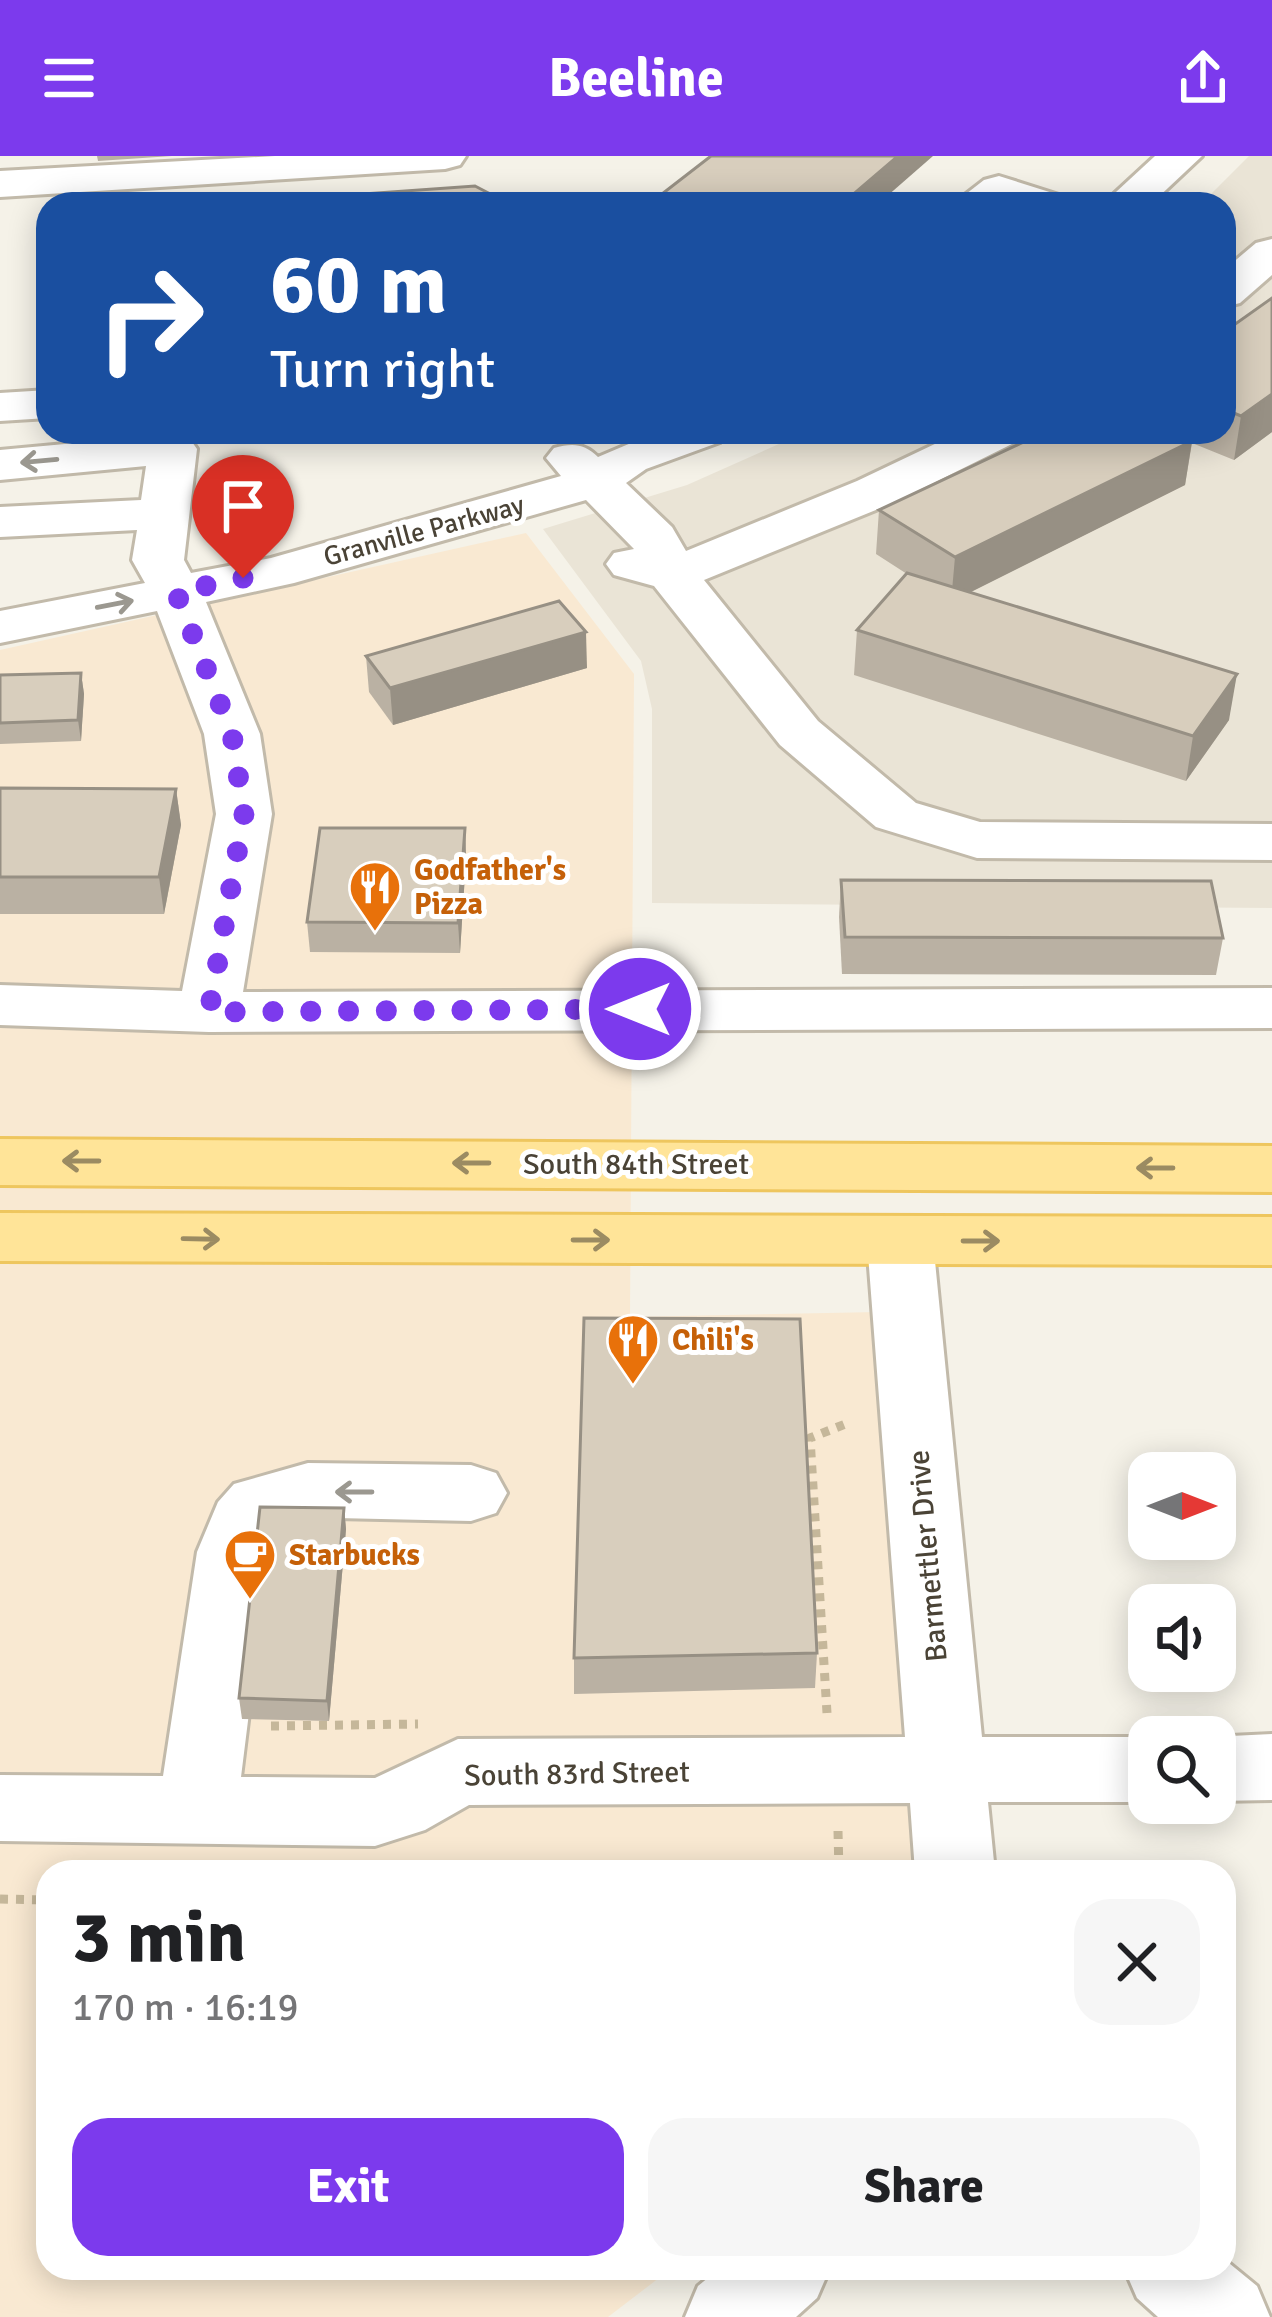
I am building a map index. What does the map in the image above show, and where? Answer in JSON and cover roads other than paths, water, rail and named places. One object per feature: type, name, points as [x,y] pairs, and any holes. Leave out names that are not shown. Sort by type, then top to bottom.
[{"type":"main road","name":"South 84th Street","points":[[0,1162],[1272,1169]]},
{"type":"main road","points":[[0,1238],[1272,1241]]},
{"type":"street","points":[[0,184],[64,169],[445,156]]},
{"type":"street","points":[[1139,192],[1181,156]]},
{"type":"street","points":[[1236,283],[1272,252]]},
{"type":"street","points":[[0,407],[36,405]]},
{"type":"street","name":"Granville Parkway","points":[[0,588],[166,555],[276,572],[430,513],[661,444]]},
{"type":"street","points":[[583,466],[614,559],[672,574],[856,500],[974,444]]},
{"type":"street","points":[[0,465],[173,449],[166,555],[232,734],[244,814],[209,1012]]},
{"type":"street","points":[[0,522],[166,555]]},
{"type":"street","name":"Granville Parkway","points":[[0,627],[166,555]]},
{"type":"street","points":[[672,574],[799,733],[896,815],[977,840],[1272,842]]},
{"type":"street","points":[[0,1005],[209,1012],[1272,1008]]},
{"type":"street","name":"Barmettler Drive","points":[[900,1240],[954,1860]]},
{"type":"street","points":[[197,1811],[232,1552],[243,1521],[263,1501],[297,1492],[472,1493]]},
{"type":"street","points":[[1236,1768],[1272,1767]]},
{"type":"street","name":"South 83rd Street","points":[[0,1808],[374,1812],[397,1806],[458,1772],[946,1774],[1128,1770]]},
{"type":"street","points":[[730,2317],[772,2280]]},
{"type":"street","points":[[1182,2280],[1225,2317]]},
{"type":"place","name":"Godfather's Pizza","points":[[375,933]]},
{"type":"place","name":"Chili's","points":[[633,1386]]},
{"type":"place","name":"Starbucks","points":[[250,1601]]}]
